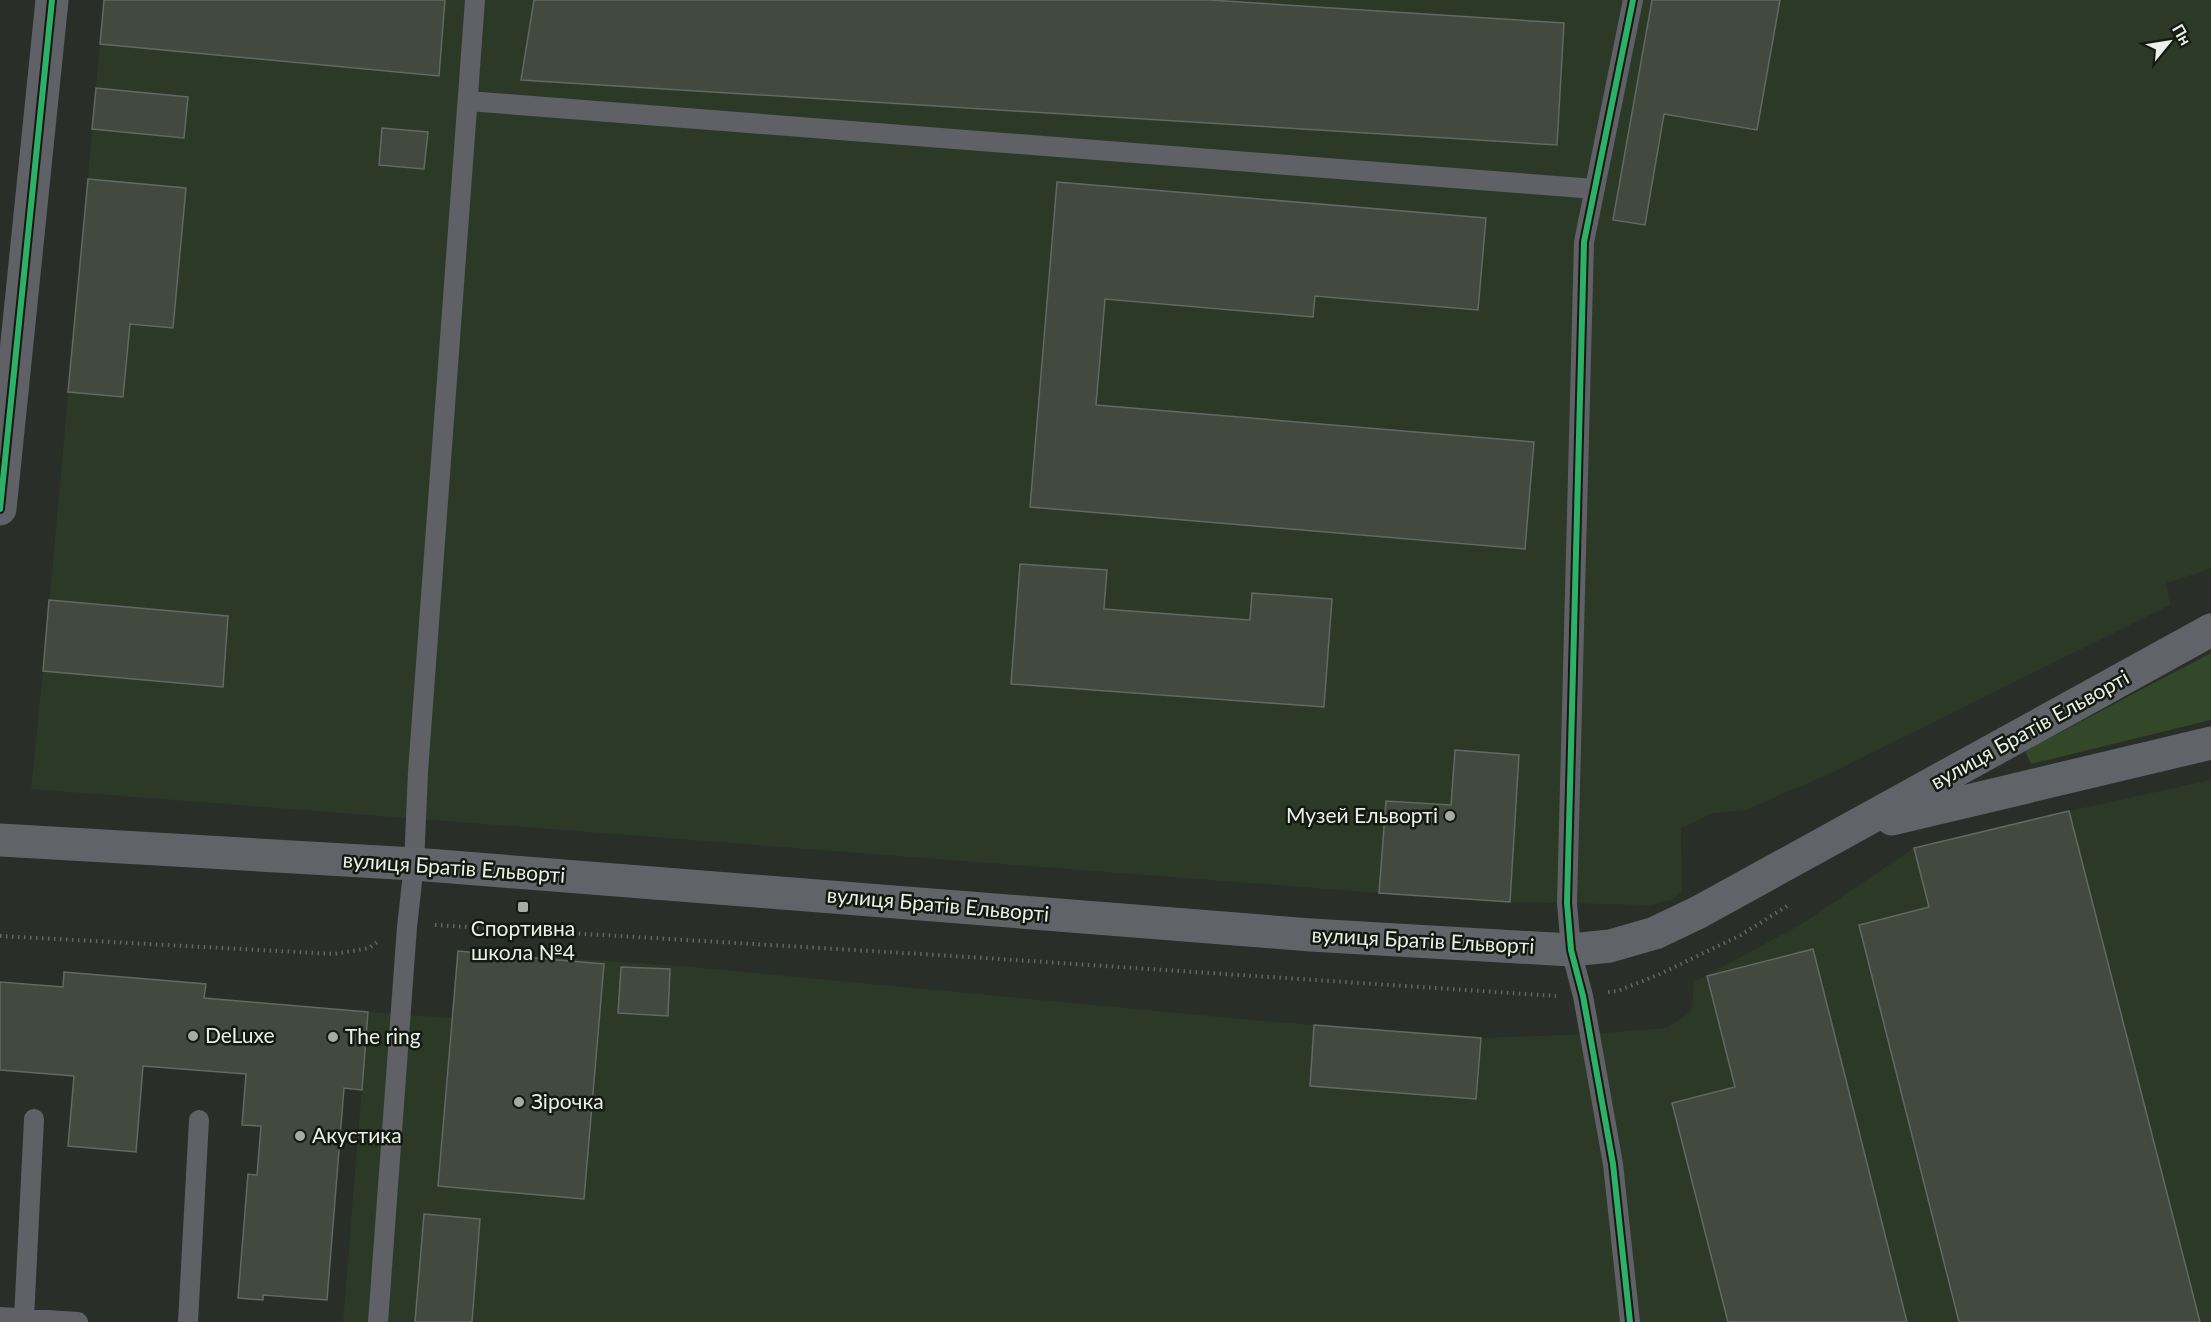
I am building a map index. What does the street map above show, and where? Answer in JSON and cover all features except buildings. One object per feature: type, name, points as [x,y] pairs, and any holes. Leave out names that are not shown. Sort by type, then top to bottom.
[{"type":"main road","name":"вулиця Братів Ельворті","points":[[0,840],[414,864],[1311,935],[1571,950],[1610,945],[1655,933],[1698,912],[2211,630]]},
{"type":"main road","name":"вулиця Братів Ельворті","points":[[1850,829],[2211,743]]},
{"type":"street","points":[[0,510],[51,0]]},
{"type":"lane","points":[[378,1322],[407,927],[414,864],[418,772],[476,0]]},
{"type":"lane","points":[[1630,1322],[1613,1164],[1583,996],[1571,950],[1567,903],[1584,242],[1633,0]]},
{"type":"lane","points":[[468,101],[1595,189]]},
{"type":"lane","points":[[24,1318],[34,1119]]},
{"type":"lane","points":[[188,1322],[199,1120]]},
{"type":"lane","points":[[0,1317],[78,1322]]},
{"type":"shaded area","points":[[104,0],[2211,0],[2211,569],[2166,583],[2170,605],[1829,774],[1746,810],[1713,813],[1681,829],[1682,892],[1671,900],[1650,905],[1510,902],[1379,893],[31,789]]},
{"type":"shaded area","points":[[2211,653],[2211,720],[2031,764],[2025,751]]},
{"type":"shaded area","points":[[2211,780],[2211,1322],[343,1322],[368,1012],[452,1018],[458,951],[681,966],[1263,1021],[1481,1038],[1591,1034],[1667,1028],[1691,1012],[1694,982],[1800,925],[1914,848]]},
{"type":"cycle path","points":[[0,509],[52,0]]},
{"type":"cycle path","points":[[1630,1322],[1613,1164],[1583,996],[1571,950],[1567,903],[1584,242],[1633,0]]},
{"type":"place","name":"Музей Ельворті","points":[[1450,816]]},
{"type":"place","name":"Спортивна школа №4","points":[[523,907]]},
{"type":"place","name":"DeLuxe","points":[[193,1036]]},
{"type":"place","name":"The ring","points":[[333,1037]]},
{"type":"place","name":"Зірочка","points":[[519,1102]]},
{"type":"place","name":"Акустика","points":[[300,1136]]}]
